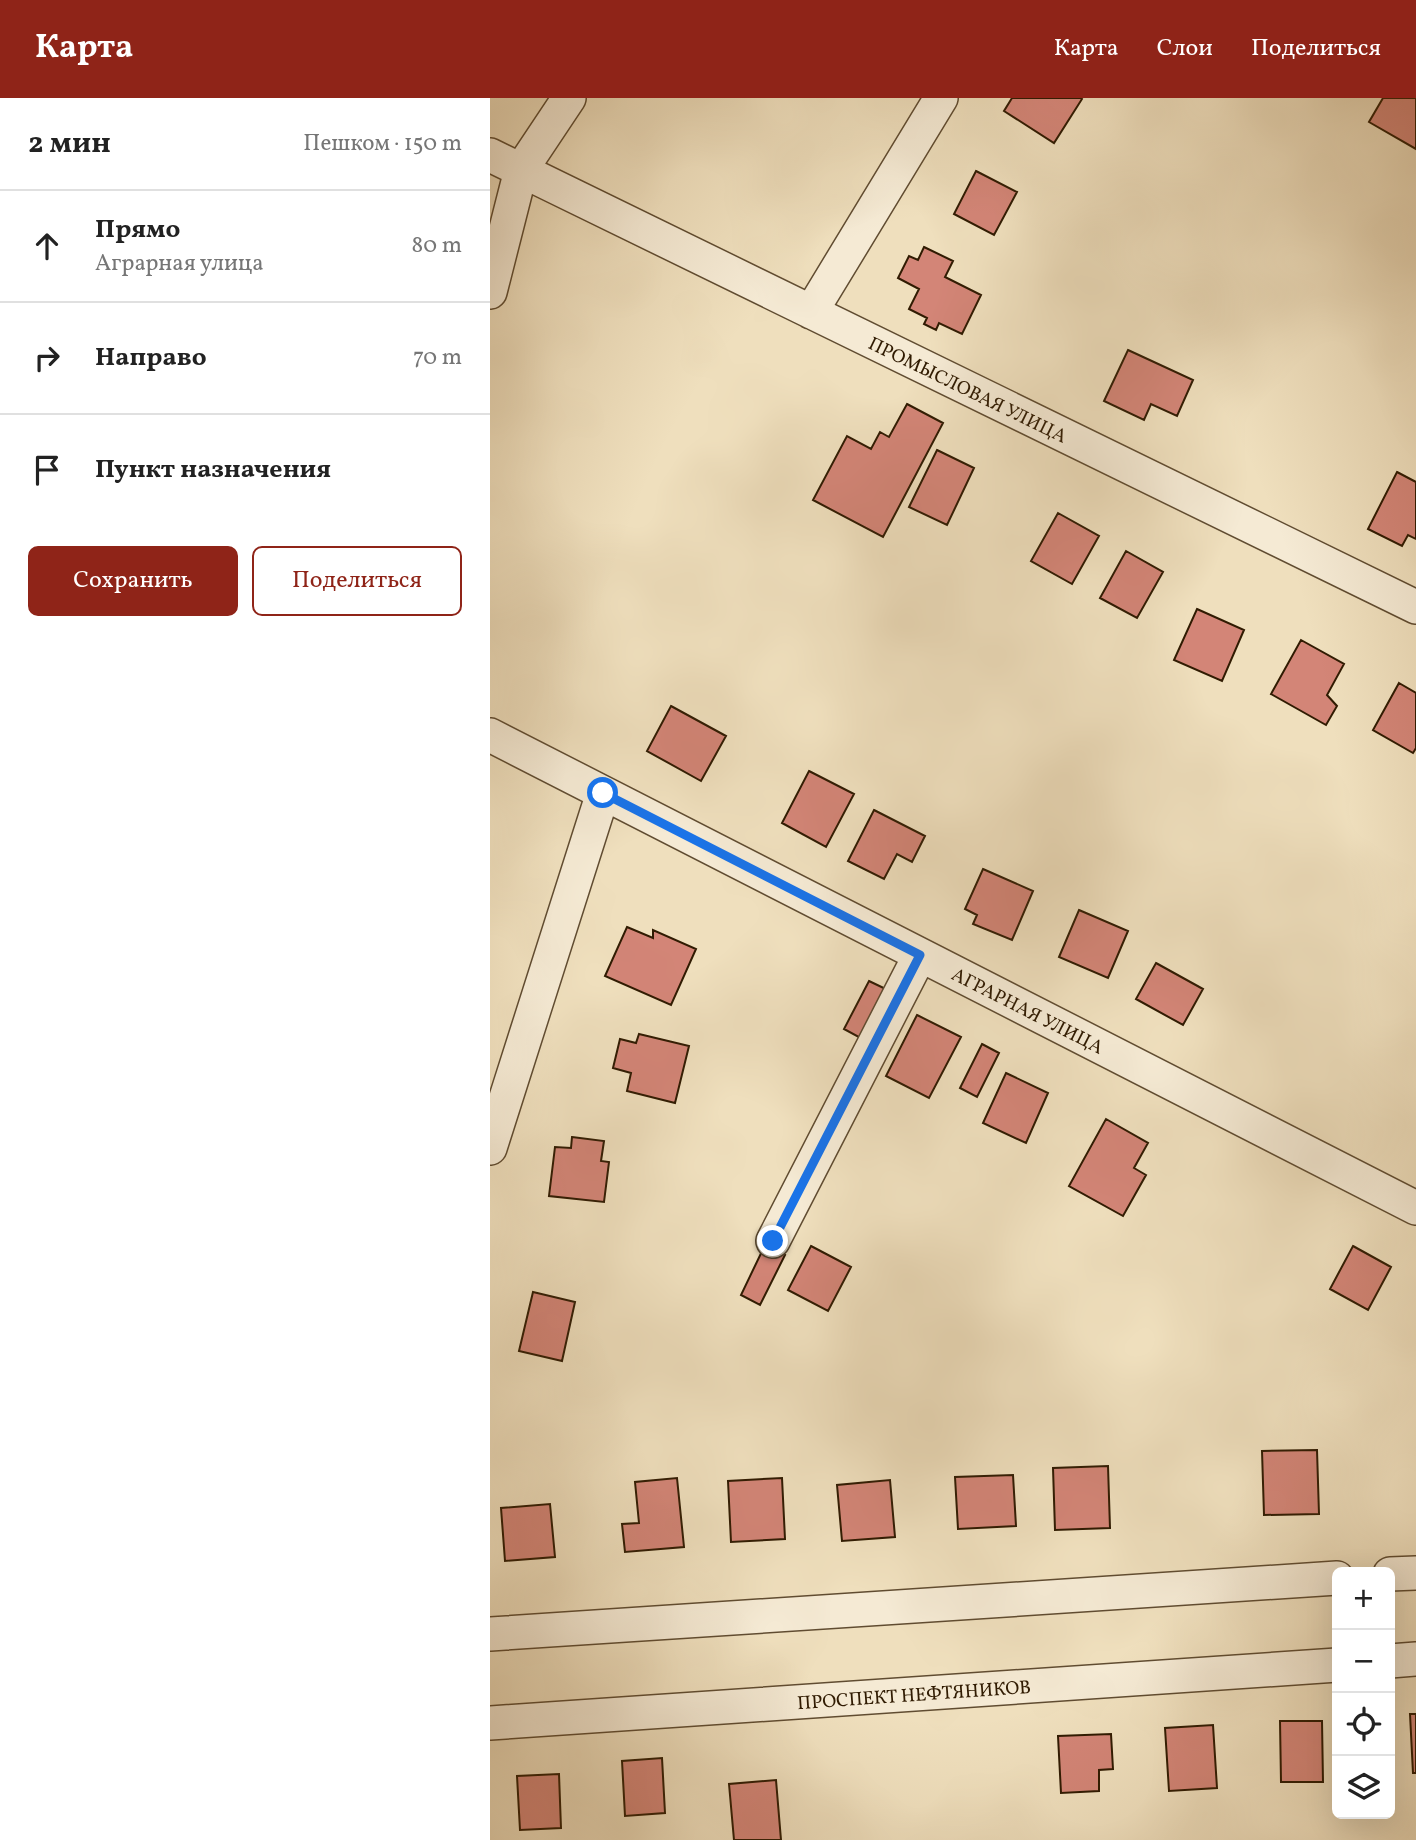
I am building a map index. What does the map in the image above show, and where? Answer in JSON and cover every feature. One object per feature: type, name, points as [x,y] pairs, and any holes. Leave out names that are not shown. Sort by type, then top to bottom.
[{"type":"street","points":[[490,292],[521,170],[569,98]]},
{"type":"street","points":[[811,312],[941,98]]},
{"type":"street","name":"ПРОМЫСЛОВАЯ УЛИЦА","points":[[490,155],[1416,607]]},
{"type":"street","name":"АГРАРНАЯ УЛИЦА","points":[[490,735],[1416,1208]]},
{"type":"street","points":[[490,1148],[603,793]]},
{"type":"street","points":[[773,1241],[920,955]]},
{"type":"street","points":[[1395,1574],[1416,1573]]},
{"type":"street","points":[[490,1634],[1332,1578]]},
{"type":"street","points":[[1395,1661],[1416,1659]]},
{"type":"street","name":"ПРОСПЕКТ НЕФТЯНИКОВ","points":[[490,1723],[1332,1665]]},
{"type":"building","points":[[1012,98],[1082,99],[1054,143],[1004,111]]},
{"type":"building","points":[[1383,98],[1416,98],[1416,149],[1369,122]]},
{"type":"building","points":[[976,171],[1017,192],[994,235],[954,214]]},
{"type":"building","points":[[924,247],[953,261],[945,277],[981,295],[962,334],[939,323],[936,330],[924,324],[927,318],[909,309],[919,289],[898,278],[909,256],[918,260]]},
{"type":"building","points":[[1128,350],[1193,380],[1177,416],[1151,404],[1144,420],[1104,401]]},
{"type":"building","points":[[907,404],[943,423],[883,537],[813,500],[847,436],[871,449],[880,432],[889,437]]},
{"type":"building","points":[[937,450],[974,468],[947,525],[909,507]]},
{"type":"building","points":[[1397,472],[1416,482],[1416,539],[1408,535],[1402,546],[1368,529]]},
{"type":"building","points":[[1058,513],[1099,536],[1072,584],[1031,561]]},
{"type":"building","points":[[1126,551],[1163,572],[1137,618],[1100,598]]},
{"type":"building","points":[[1197,609],[1244,630],[1222,681],[1174,660]]},
{"type":"building","points":[[1301,640],[1344,664],[1327,695],[1337,706],[1326,725],[1271,694]]},
{"type":"building","points":[[1399,683],[1416,693],[1416,748],[1413,753],[1373,730]]},
{"type":"building","points":[[671,706],[726,736],[701,781],[647,751]]},
{"type":"building","points":[[809,771],[854,794],[826,847],[782,823]]},
{"type":"building","points":[[874,810],[925,836],[912,862],[897,854],[884,879],[848,861]]},
{"type":"building","points":[[983,869],[1033,891],[1012,940],[973,924],[977,915],[965,909]]},
{"type":"building","points":[[1079,910],[1128,931],[1108,978],[1059,957]]},
{"type":"building","points":[[627,927],[653,938],[653,930],[696,949],[671,1005],[605,976]]},
{"type":"building","points":[[1156,963],[1203,989],[1183,1025],[1136,999]]},
{"type":"building","points":[[869,981],[892,992],[866,1041],[844,1029]]},
{"type":"building","points":[[917,1015],[961,1037],[929,1098],[886,1076]]},
{"type":"building","points":[[639,1034],[689,1046],[675,1103],[627,1091],[631,1073],[613,1068],[620,1039],[636,1043]]},
{"type":"building","points":[[982,1044],[999,1053],[977,1097],[960,1088]]},
{"type":"building","points":[[1006,1073],[1048,1093],[1026,1143],[983,1123]]},
{"type":"building","points":[[1106,1119],[1148,1143],[1134,1168],[1146,1175],[1123,1216],[1069,1186]]},
{"type":"building","points":[[572,1137],[604,1141],[601,1161],[609,1162],[604,1202],[549,1196],[555,1147],[571,1148]]},
{"type":"building","points":[[765,1245],[785,1255],[760,1305],[741,1295]]},
{"type":"building","points":[[811,1246],[851,1267],[828,1311],[788,1290]]},
{"type":"building","points":[[1353,1246],[1391,1267],[1368,1310],[1330,1289]]},
{"type":"building","points":[[533,1292],[575,1302],[562,1361],[519,1351]]},
{"type":"building","points":[[1317,1450],[1319,1514],[1264,1515],[1262,1451]]},
{"type":"building","points":[[1108,1466],[1110,1528],[1055,1530],[1053,1468]]},
{"type":"building","points":[[1013,1475],[1016,1526],[958,1529],[955,1477]]},
{"type":"building","points":[[677,1478],[684,1547],[625,1552],[622,1524],[639,1523],[635,1482]]},
{"type":"building","points":[[782,1478],[785,1539],[731,1542],[728,1481]]},
{"type":"building","points":[[890,1480],[895,1537],[842,1541],[837,1485]]},
{"type":"building","points":[[550,1504],[555,1557],[505,1561],[501,1508]]},
{"type":"building","points":[[1410,1714],[1416,1714],[1416,1773],[1413,1773]]},
{"type":"building","points":[[1280,1721],[1322,1721],[1323,1782],[1281,1782]]},
{"type":"building","points":[[1213,1725],[1217,1788],[1169,1791],[1165,1728]]},
{"type":"building","points":[[1111,1734],[1113,1769],[1099,1770],[1099,1791],[1061,1793],[1058,1736]]},
{"type":"building","points":[[662,1758],[665,1813],[625,1816],[622,1761]]},
{"type":"building","points":[[559,1774],[561,1828],[520,1830],[517,1776]]},
{"type":"building","points":[[776,1780],[781,1840],[734,1840],[729,1784]]},
{"type":"route","points":[[603,793],[920,955],[773,1241]]}]
